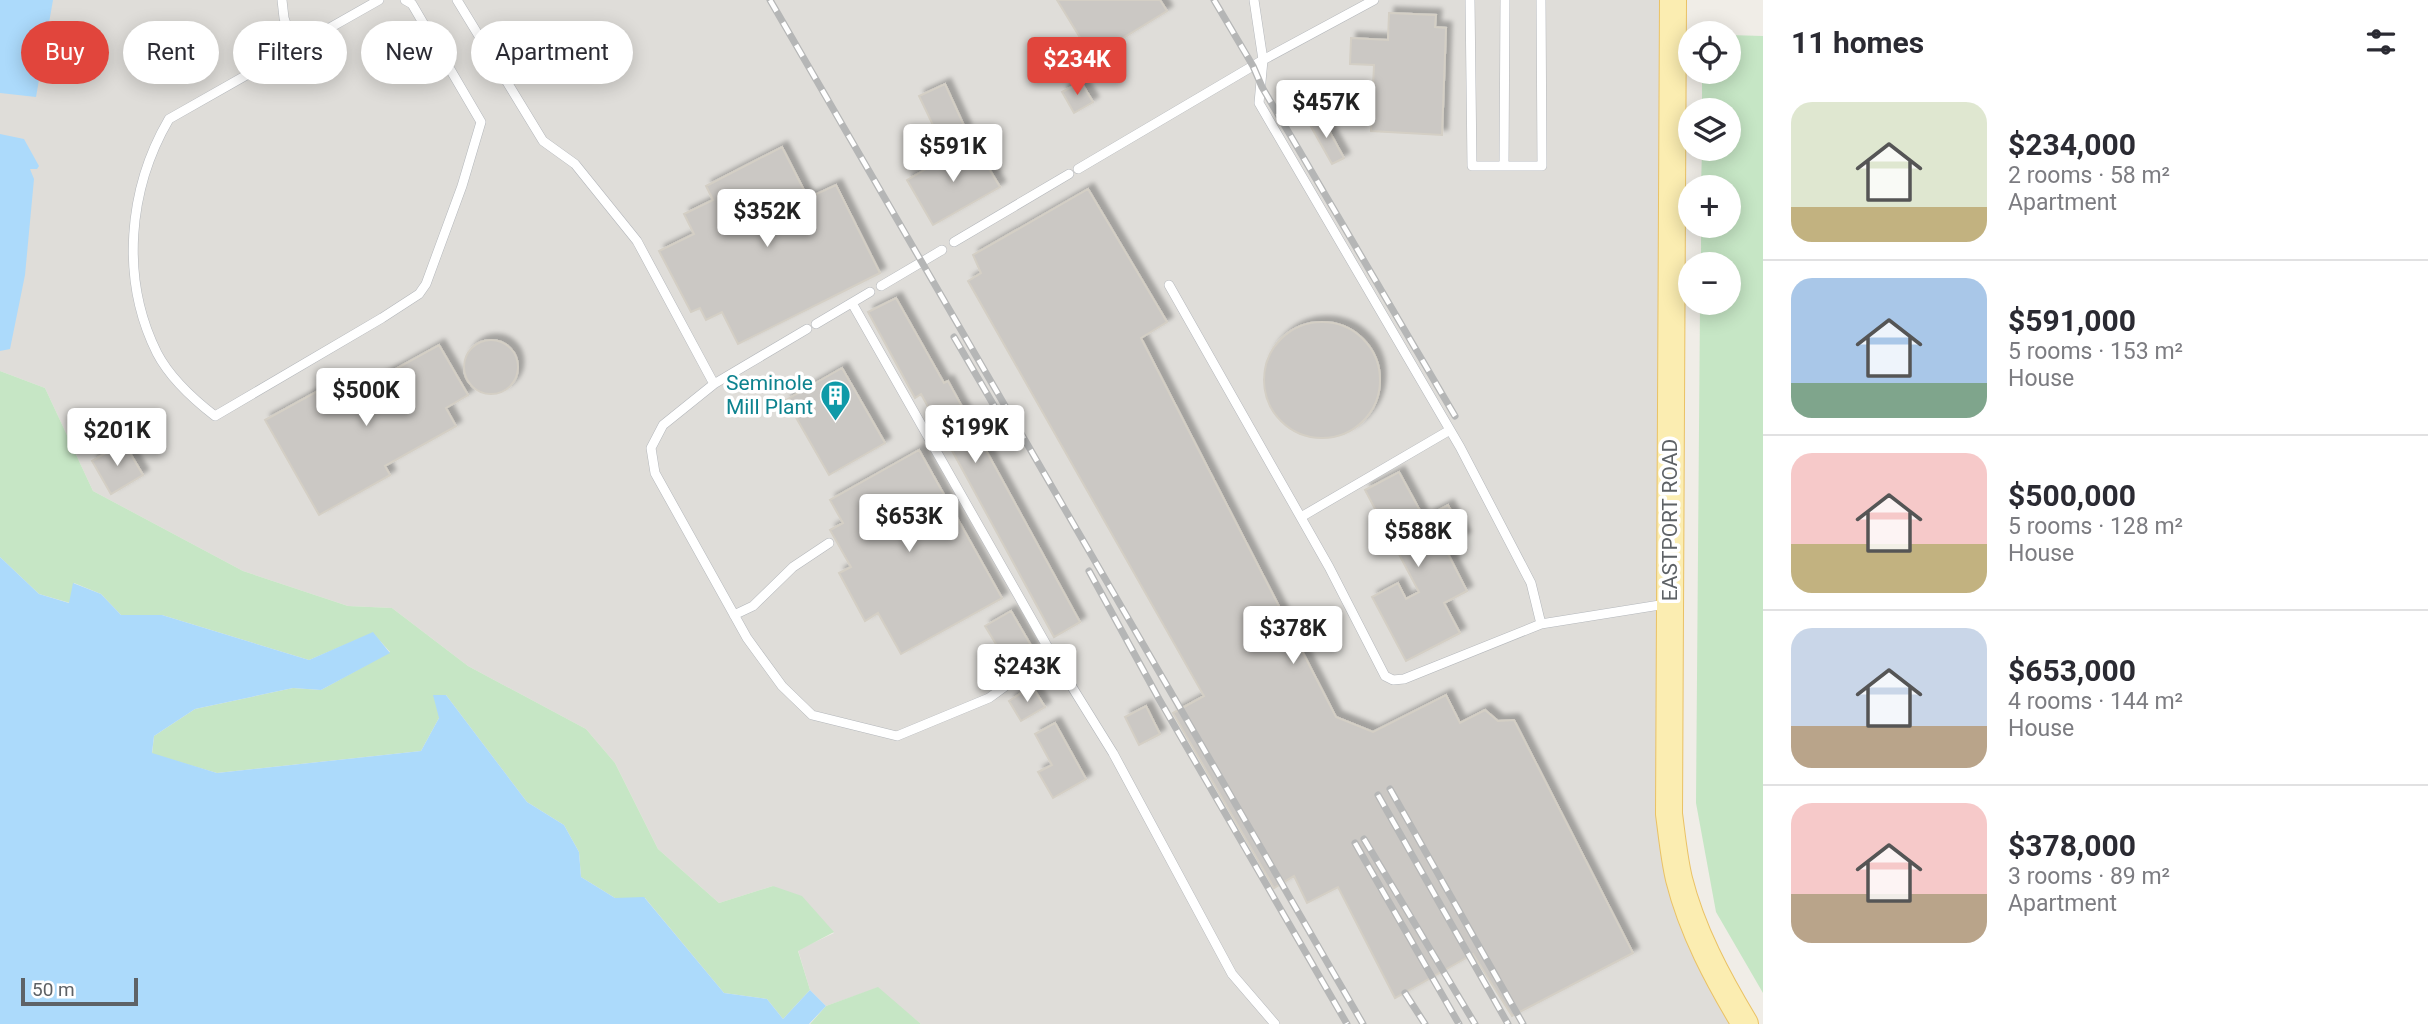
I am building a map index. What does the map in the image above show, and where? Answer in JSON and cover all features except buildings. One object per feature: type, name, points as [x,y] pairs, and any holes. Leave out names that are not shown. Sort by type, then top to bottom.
[{"type":"main road","name":"EASTPORT ROAD","points":[[1673,0],[1668,777],[1679,881],[1706,953],[1745,1024]]},
{"type":"lane","points":[[282,0],[285,21]]},
{"type":"lane","points":[[341,21],[379,0]]},
{"type":"lane","points":[[233,82],[169,119],[158,137],[136,206],[132,239],[135,284],[157,352],[174,377],[215,416],[382,318],[419,293],[426,284],[462,186],[481,122],[412,4],[405,0]]},
{"type":"lane","points":[[457,0],[543,141],[575,164],[637,241],[714,384]]},
{"type":"lane","points":[[1254,0],[1263,60],[1259,103],[1450,430],[1531,583],[1541,624]]},
{"type":"lane","points":[[1079,169],[1263,60],[1374,0]]},
{"type":"lane","points":[[1470,0],[1472,166],[1542,166],[1541,0]]},
{"type":"lane","points":[[1504,165],[1505,0]]},
{"type":"lane","points":[[954,242],[1069,174]]},
{"type":"lane","points":[[881,286],[942,250]]},
{"type":"lane","points":[[1169,285],[1301,517],[1385,676],[1393,680],[1404,679],[1541,624],[1669,604]]},
{"type":"lane","points":[[816,324],[870,292]]},
{"type":"lane","points":[[852,303],[1051,653],[1113,753],[1232,974],[1275,1024]]},
{"type":"lane","points":[[807,329],[714,384],[663,425],[651,448],[656,472],[734,615],[747,638],[782,686],[812,715],[897,736],[989,698],[1051,653]]},
{"type":"lane","points":[[1301,517],[1450,430]]},
{"type":"lane","points":[[734,615],[753,606],[793,567],[829,543]]},
{"type":"shaded area","points":[[0,0],[1664,0],[1660,802],[1735,1024],[921,1024],[877,988],[826,1006],[810,990],[798,950],[834,933],[773,886],[719,903],[658,849],[615,763],[586,729],[468,666],[392,608],[348,606],[243,571],[93,491],[45,388],[0,371]]},
{"type":"green space","points":[[1741,35],[1763,36],[1763,993],[1716,912],[1696,803],[1700,315],[1741,315],[1741,252],[1701,252],[1701,238],[1741,238],[1741,175],[1701,175],[1702,161],[1741,161],[1741,98],[1702,98],[1702,84],[1741,84]]},
{"type":"green space","points":[[0,371],[45,388],[93,491],[243,571],[348,606],[392,608],[468,666],[586,729],[615,763],[658,849],[719,903],[773,886],[802,896],[834,932],[798,951],[810,990],[783,1019],[767,999],[724,993],[645,898],[615,898],[581,877],[579,852],[564,825],[527,802],[446,695],[439,718],[421,751],[217,773],[152,754],[154,736],[195,709],[293,688],[321,690],[390,652],[373,633],[309,660],[162,615],[121,615],[101,594],[74,583],[70,603],[39,594],[0,557]]},
{"type":"green space","points":[[878,987],[921,1024],[810,1024],[826,1006]]},
{"type":"water","points":[[0,0],[53,0],[49,21],[21,21],[21,84],[38,84],[36,97],[0,93]]},
{"type":"water","points":[[0,134],[24,139],[39,166],[37,169],[30,169],[34,179],[25,275],[10,349],[0,351]]},
{"type":"water","points":[[0,557],[39,594],[69,603],[73,583],[101,594],[121,615],[162,615],[309,660],[373,632],[390,653],[321,690],[293,688],[195,709],[154,736],[152,753],[217,773],[421,751],[439,718],[433,695],[446,695],[527,802],[564,825],[579,852],[581,877],[615,898],[644,897],[724,993],[767,999],[783,1019],[810,990],[826,1006],[809,1024],[0,1024]]},
{"type":"railway","points":[[770,0],[1363,1024]]},
{"type":"railway","points":[[1214,0],[1455,416]]},
{"type":"railway","points":[[954,337],[1000,416]]},
{"type":"railway","points":[[1089,571],[1159,699],[1347,1024]]},
{"type":"railway","points":[[1390,789],[1523,1024]]},
{"type":"railway","points":[[1378,795],[1508,1024]]},
{"type":"railway","points":[[1364,839],[1475,1024]]},
{"type":"railway","points":[[1355,843],[1459,1024]]},
{"type":"railway","points":[[1405,993],[1425,1024]]},
{"type":"place","name":"Seminole Mill Plant","points":[[836,422]]}]
